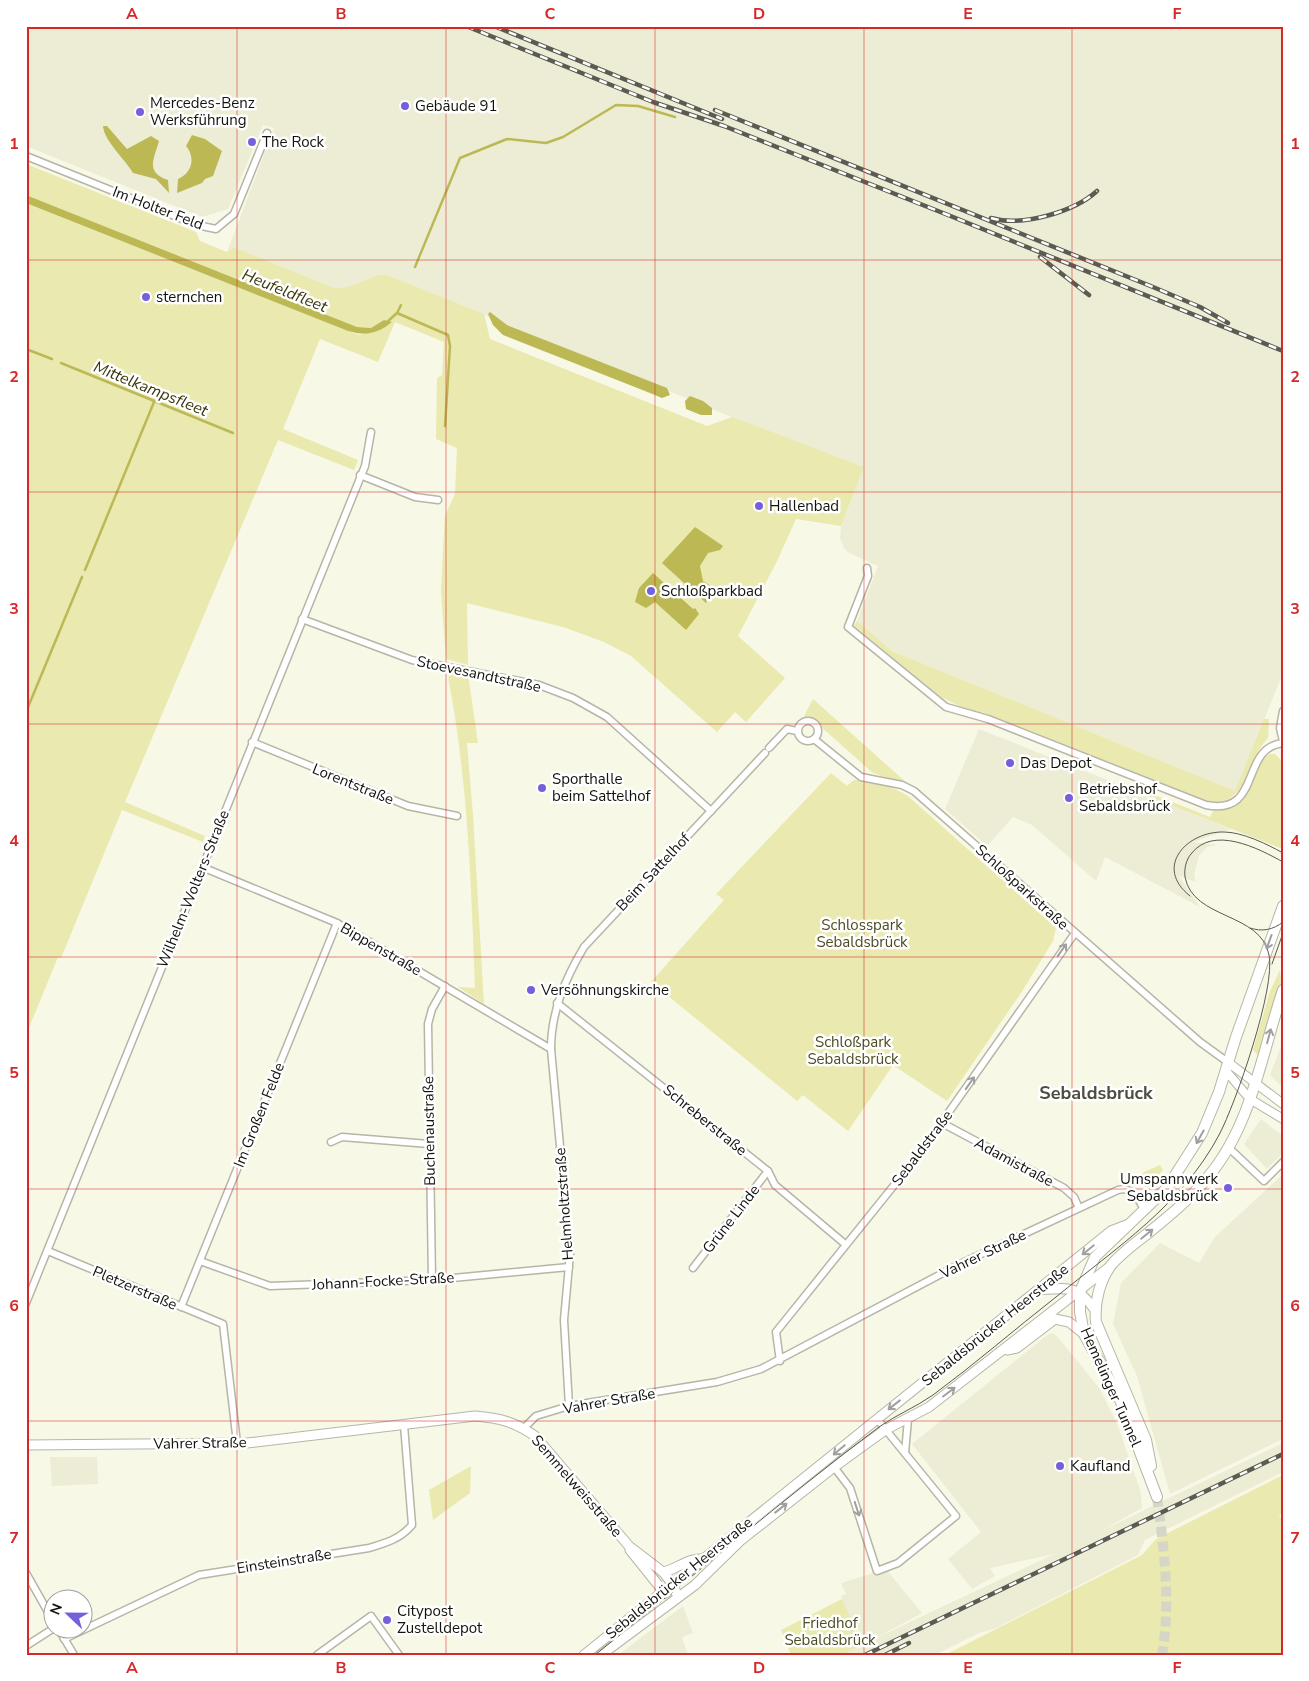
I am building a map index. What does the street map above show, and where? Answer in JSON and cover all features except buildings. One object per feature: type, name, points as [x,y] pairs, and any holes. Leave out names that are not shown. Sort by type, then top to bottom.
[{"type":"main road","name":"Sebaldsbrücker Heerstraße","points":[[584,1655],[1111,1231],[1129,1224],[1167,1188],[1202,1133],[1228,1067],[1283,906]]},
{"type":"main road","name":"Sebaldsbrücker Heerstraße","points":[[601,1655],[695,1585],[740,1540],[834,1467],[885,1430],[929,1407],[1004,1351],[1080,1292],[1182,1205],[1210,1176],[1228,1147],[1256,1082],[1283,990]]},
{"type":"main road","name":"Hemelinger Tunnel","points":[[1112,1264],[1101,1287],[1095,1310],[1102,1339],[1146,1440],[1157,1497],[1119,1397],[1084,1334],[1080,1312],[1080,1292],[1095,1257],[1129,1224]]},
{"type":"main road","points":[[1038,1290],[1067,1288],[1080,1292],[1095,1310]]},
{"type":"main road","points":[[1004,1351],[1017,1348],[1055,1319],[1068,1322],[1084,1334]]},
{"type":"main road","name":"Vahrer Straße","points":[[26,1445],[237,1443],[476,1416],[501,1418],[524,1428]]},
{"type":"main road","name":"Semmelweisstraße","points":[[524,1428],[536,1436],[629,1546],[663,1572],[672,1583],[678,1597]]},
{"type":"main road","name":"Semmelweisstraße","points":[[629,1546],[632,1553],[663,1591],[678,1597]]},
{"type":"main road","points":[[663,1572],[673,1570],[694,1558],[702,1559]]},
{"type":"street","name":"Im Holter Feld","points":[[26,156],[188,222],[216,229],[234,214],[267,133]]},
{"type":"street","name":"Wilhelm-Wolters-Straße","points":[[26,1303],[367,459],[371,432]]},
{"type":"street","points":[[360,475],[414,497],[438,500]]},
{"type":"street","points":[[867,568],[868,576],[848,627],[946,707],[988,719],[1206,805],[1220,808],[1234,803],[1244,794],[1259,756],[1273,744],[1283,742],[1280,728],[1283,711]]},
{"type":"street","name":"Stoevesandtstraße","points":[[302,619],[412,660],[539,685],[573,698],[607,717],[711,811]]},
{"type":"street","points":[[802,722],[814,722],[818,731],[814,739],[809,742],[803,741],[797,731],[802,722]]},
{"type":"street","name":"Beim Sattelhof","points":[[557,1003],[570,969],[584,947],[787,729],[797,731]]},
{"type":"street","name":"Schloßparkstraße","points":[[814,739],[861,777],[902,785],[914,791],[1228,1067]]},
{"type":"street","name":"Lorentstraße","points":[[252,742],[408,806],[457,816]]},
{"type":"street","name":"Bippenstraße","points":[[202,867],[337,924],[551,1048]]},
{"type":"street","name":"Im Großen Felde","points":[[181,1307],[337,924]]},
{"type":"street","name":"Sebaldstraße","points":[[780,1361],[776,1332],[920,1153],[1074,933]]},
{"type":"street","name":"Buchenaustraße","points":[[432,1280],[428,1024],[432,1009],[445,986]]},
{"type":"street","name":"Helmholtzstraße","points":[[557,1003],[551,1028],[551,1048],[570,1254],[564,1320],[570,1406]]},
{"type":"street","name":"Schreberstraße","points":[[557,1003],[768,1171],[775,1185],[846,1244]]},
{"type":"street","points":[[1228,1067],[1256,1082],[1283,1104]]},
{"type":"street","points":[[1228,1067],[1250,1098],[1283,1119]]},
{"type":"street","name":"Adamistraße","points":[[942,1123],[1064,1188],[1074,1196],[1079,1208]]},
{"type":"street","points":[[332,1142],[342,1137],[429,1144]]},
{"type":"street","points":[[1228,1147],[1264,1180],[1283,1162]]},
{"type":"street","name":"Grüne Linde","points":[[693,1268],[768,1171]]},
{"type":"street","name":"Vahrer Straße","points":[[524,1428],[536,1416],[570,1406],[717,1382],[747,1374],[780,1361],[960,1264],[1118,1190],[1124,1188],[1134,1193],[1145,1210]]},
{"type":"street","name":"Pletzerstraße","points":[[48,1251],[223,1324],[237,1443]]},
{"type":"street","name":"Johann-Focke-Straße","points":[[200,1261],[270,1286],[432,1280],[569,1267]]},
{"type":"street","points":[[834,1467],[850,1488],[877,1571],[898,1563],[956,1516],[876,1419]]},
{"type":"street","points":[[905,1453],[908,1419]]},
{"type":"street","name":"Einsteinstraße","points":[[64,1639],[199,1574],[369,1548],[404,1535],[412,1525],[404,1425]]},
{"type":"street","points":[[26,1573],[42,1601]]},
{"type":"street","points":[[317,1655],[371,1616],[400,1655]]},
{"type":"street","points":[[26,1646],[42,1636]]},
{"type":"street","points":[[64,1639],[74,1655]]},
{"type":"shaded area","points":[[26,26],[1283,26],[1283,673],[1235,791],[892,651],[857,621],[878,566],[849,553],[844,548],[840,538],[841,526],[864,467],[763,430],[387,275],[373,277],[347,289],[334,288],[234,247],[227,252],[274,128],[263,125],[228,209],[202,217],[26,146]]},
{"type":"shaded area","points":[[103,126],[107,126],[127,149],[151,136],[159,141],[153,163],[156,173],[168,180],[169,193],[156,179],[133,173],[107,138]]},
{"type":"shaded area","points":[[192,135],[205,139],[222,151],[213,176],[205,179],[202,183],[177,193],[178,179],[187,173],[191,165],[191,155],[186,146]]},
{"type":"shaded area","points":[[26,195],[357,327],[371,328],[384,320],[392,322],[371,333],[348,331],[26,203]]},
{"type":"shaded area","points":[[490,312],[507,325],[667,388],[670,395],[662,398],[503,335],[493,325],[488,314]]},
{"type":"shaded area","points":[[690,396],[703,401],[712,408],[712,415],[701,415],[686,409],[685,401]]},
{"type":"shaded area","points":[[695,527],[723,546],[720,550],[708,553],[700,566],[703,581],[714,588],[706,603],[662,563]]},
{"type":"shaded area","points":[[653,573],[693,609],[695,608],[699,614],[686,630],[655,602],[646,608],[635,602],[639,588]]},
{"type":"shaded area","points":[[979,729],[1231,829],[1193,842],[1217,845],[1207,847],[1199,856],[1194,875],[1196,882],[1179,876],[1200,907],[1105,857],[1096,881],[1032,825],[1013,817],[987,846],[945,809]]},
{"type":"shaded area","points":[[1283,1041],[1283,1088],[1270,1075]]},
{"type":"shaded area","points":[[1261,1119],[1283,1136],[1283,1153],[1267,1169],[1244,1144]]},
{"type":"shaded area","points":[[1283,1174],[1283,1439],[1170,1494],[1137,1376],[1113,1324],[1121,1283],[1160,1243],[1199,1263],[1215,1237]]},
{"type":"shaded area","points":[[1052,1333],[1057,1336],[1100,1389],[1118,1426],[1141,1493],[1142,1508],[1101,1531],[1283,1443],[1283,1472],[1145,1540],[1138,1555],[994,1629],[979,1633],[935,1655],[841,1655],[862,1645],[842,1599],[841,1596],[846,1594],[841,1583],[886,1569],[922,1613],[876,1638],[1054,1554],[990,1568],[995,1576],[972,1589],[948,1559],[981,1532],[912,1444]]},
{"type":"shaded area","points":[[50,1457],[97,1457],[98,1484],[52,1486]]},
{"type":"shaded area","points":[[683,1606],[693,1633],[682,1637],[688,1655],[618,1655]]},
{"type":"green space","points":[[26,164],[196,232],[200,241],[227,252],[234,247],[334,288],[343,288],[375,276],[387,275],[484,314],[490,339],[707,426],[732,417],[864,467],[841,526],[796,519],[777,561],[738,636],[785,678],[746,722],[735,712],[717,732],[631,656],[604,642],[563,627],[467,603],[468,665],[446,659],[441,592],[443,548],[445,516],[455,494],[457,448],[436,439],[437,378],[442,375],[444,342],[395,322],[378,362],[320,339],[283,429],[358,460],[354,470],[278,440],[125,802],[205,836],[203,842],[122,810],[61,958],[58,957],[26,1035],[26,203],[360,335],[391,322],[384,320],[371,328],[357,327],[26,195]]},
{"type":"green space","points":[[857,621],[892,651],[1235,791],[1264,719],[1269,719],[1268,738],[1261,747],[1240,789],[1223,801],[1210,802],[985,713],[967,710],[941,697],[854,626]]},
{"type":"green space","points":[[454,672],[468,674],[478,743],[467,743],[484,1004],[458,987],[475,988],[468,832],[455,715],[448,677]]},
{"type":"green space","points":[[813,699],[909,785],[873,773],[818,724],[804,716]]},
{"type":"green space","points":[[1270,754],[1275,754],[1283,762],[1283,849],[1117,784],[1119,781],[1210,817],[1214,810],[1228,809],[1238,804],[1249,789],[1256,770]]},
{"type":"green space","name":"Schlosspark Sebaldsbrück","points":[[831,773],[847,786],[854,780],[868,782],[889,787],[908,796],[1056,928],[1053,941],[1023,990],[947,1101],[893,1065],[848,1131],[803,1095],[797,1101],[651,982],[724,900],[716,894]]},
{"type":"green space","points":[[1280,970],[1281,982],[1260,1057],[1253,1050],[1270,991]]},
{"type":"green space","points":[[1160,1165],[1163,1170],[1149,1187],[1134,1184],[1144,1172]]},
{"type":"green space","points":[[471,1466],[470,1493],[433,1520],[429,1490]]},
{"type":"green space","points":[[1283,1475],[1283,1511],[1279,1517],[1283,1520],[1283,1655],[945,1655],[1142,1555],[1156,1539]]},
{"type":"green space","name":"Friedhof Sebaldsbrück","points":[[842,1599],[863,1645],[841,1655],[791,1655],[781,1630]]},
{"type":"waterway","points":[[415,267],[460,158],[507,139],[546,143],[563,137],[616,105],[638,106],[675,117]]},
{"type":"waterway","name":"Heufeldfleet","points":[[387,322],[397,313],[401,305]]},
{"type":"waterway","name":"Heufeldfleet","points":[[397,313],[448,335],[450,346],[445,426]]},
{"type":"waterway","name":"Mittelkampsfleet","points":[[26,349],[52,359]]},
{"type":"waterway","name":"Mittelkampsfleet","points":[[61,363],[233,433]]},
{"type":"waterway","points":[[85,570],[154,402]]},
{"type":"waterway","points":[[26,712],[82,577]]},
{"type":"tunnel","points":[[1157,1497],[1166,1576],[1166,1616],[1162,1655]]},
{"type":"tram line","points":[[1190,896],[1179,885],[1174,874],[1175,863],[1179,853],[1187,844],[1198,838],[1210,833],[1239,834],[1283,853]]},
{"type":"tram line","points":[[595,1655],[879,1427],[933,1395],[964,1371],[1124,1243],[1167,1204],[1186,1183],[1204,1160],[1219,1135],[1235,1098],[1261,1018],[1270,971],[1269,955],[1263,941],[1254,931],[1200,901],[1191,891],[1185,877],[1186,865],[1191,854],[1200,845],[1211,841],[1223,840],[1249,846],[1283,862]]},
{"type":"tram line","points":[[1250,928],[1267,930],[1283,922]]},
{"type":"tram line","points":[[1272,964],[1283,933]]},
{"type":"railway","points":[[466,26],[653,102],[724,126],[948,215],[1283,351]]},
{"type":"railway","points":[[494,26],[722,119]]},
{"type":"railway","points":[[715,110],[1153,287],[1200,307],[1228,323]]},
{"type":"railway","points":[[991,218],[1017,221],[1047,216],[1075,205],[1097,191]]},
{"type":"railway","points":[[1040,257],[1089,295]]},
{"type":"railway","points":[[865,1655],[1283,1454]]},
{"type":"railway","points":[[885,1655],[909,1643]]},
{"type":"place","name":"Gebäude 91","points":[[405,106]]},
{"type":"place","name":"Mercedes-Benz Werksführung","points":[[140,112]]},
{"type":"place","name":"The Rock","points":[[252,142]]},
{"type":"place","name":"sternchen","points":[[146,297]]},
{"type":"place","name":"Hallenbad","points":[[759,506]]},
{"type":"place","name":"Schloßparkbad","points":[[651,591]]},
{"type":"place","name":"Das Depot","points":[[1010,763]]},
{"type":"place","name":"Sporthalle beim Sattelhof","points":[[542,788]]},
{"type":"place","name":"Betriebshof Sebaldsbrück","points":[[1069,798]]},
{"type":"place","name":"Versöhnungskirche","points":[[531,990]]},
{"type":"place","name":"Umspannwerk Sebaldsbrück","points":[[1228,1188]]},
{"type":"place","name":"Kaufland","points":[[1060,1466]]},
{"type":"place","name":"Citypost Zustelldepot","points":[[387,1620]]},
{"type":"district","name":"Sebaldsbrück","points":[[1096,1093]]},
{"type":"park label","name":"Schloßpark Sebaldsbrück","points":[[853,1050]]}]
